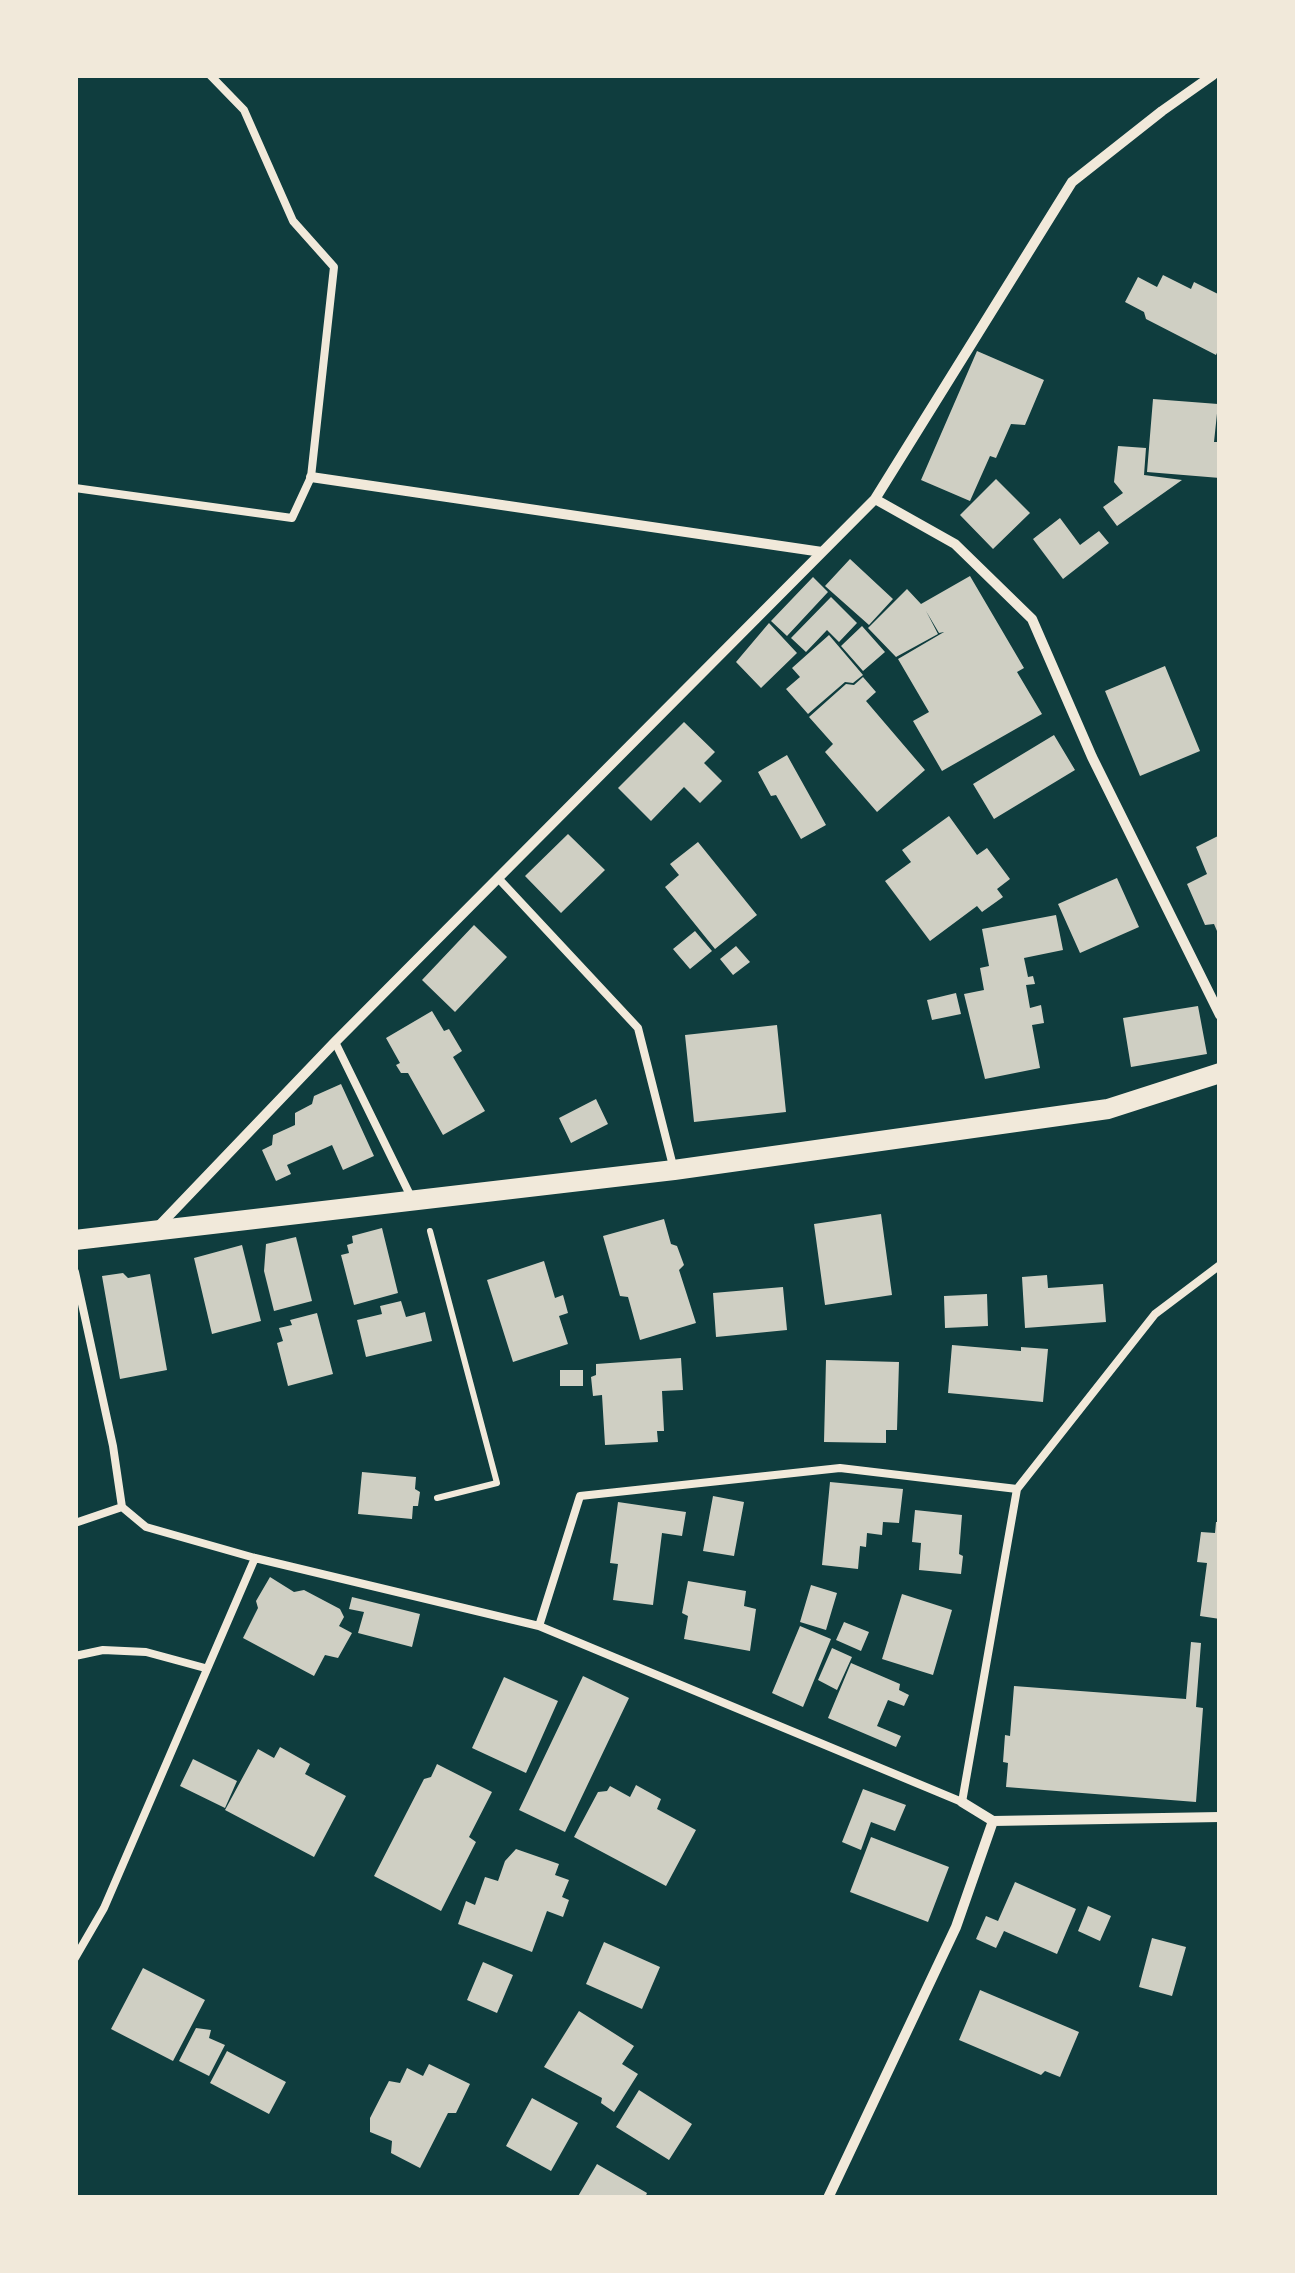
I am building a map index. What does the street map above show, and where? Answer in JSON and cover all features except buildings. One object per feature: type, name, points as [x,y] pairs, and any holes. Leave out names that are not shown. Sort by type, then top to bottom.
[{"type":"main road","points":[[75,1240],[674,1170],[1108,1109],[1220,1072]]},
{"type":"street","points":[[156,1228],[334,1042],[875,500],[1072,182],[1213,75]]},
{"type":"street","points":[[311,477],[822,552]]},
{"type":"street","points":[[875,500],[955,544],[1032,619],[1092,757],[1220,1015]]},
{"type":"street","points":[[962,1802],[993,1821],[1220,1817]]},
{"type":"street","points":[[828,2198],[956,1926],[993,1821]]},
{"type":"lane","points":[[75,488],[292,518],[311,477],[334,268],[293,220],[244,110],[210,75]]},
{"type":"lane","points":[[498,878],[638,1028],[674,1170]]},
{"type":"lane","points":[[334,1042],[417,1200]]},
{"type":"lane","points":[[75,1272],[113,1446],[122,1508],[146,1527],[254,1558],[538,1626],[962,1802],[1016,1489],[1154,1314],[1220,1264]]},
{"type":"lane","points":[[538,1626],[580,1496],[840,1468],[1016,1489]]},
{"type":"lane","points":[[75,1523],[122,1508]]},
{"type":"lane","points":[[75,1958],[104,1908],[254,1558]]},
{"type":"lane","points":[[75,1656],[103,1650],[146,1652],[205,1668]]},
{"type":"path","points":[[417,1200],[497,1484],[436,1498]]}]
